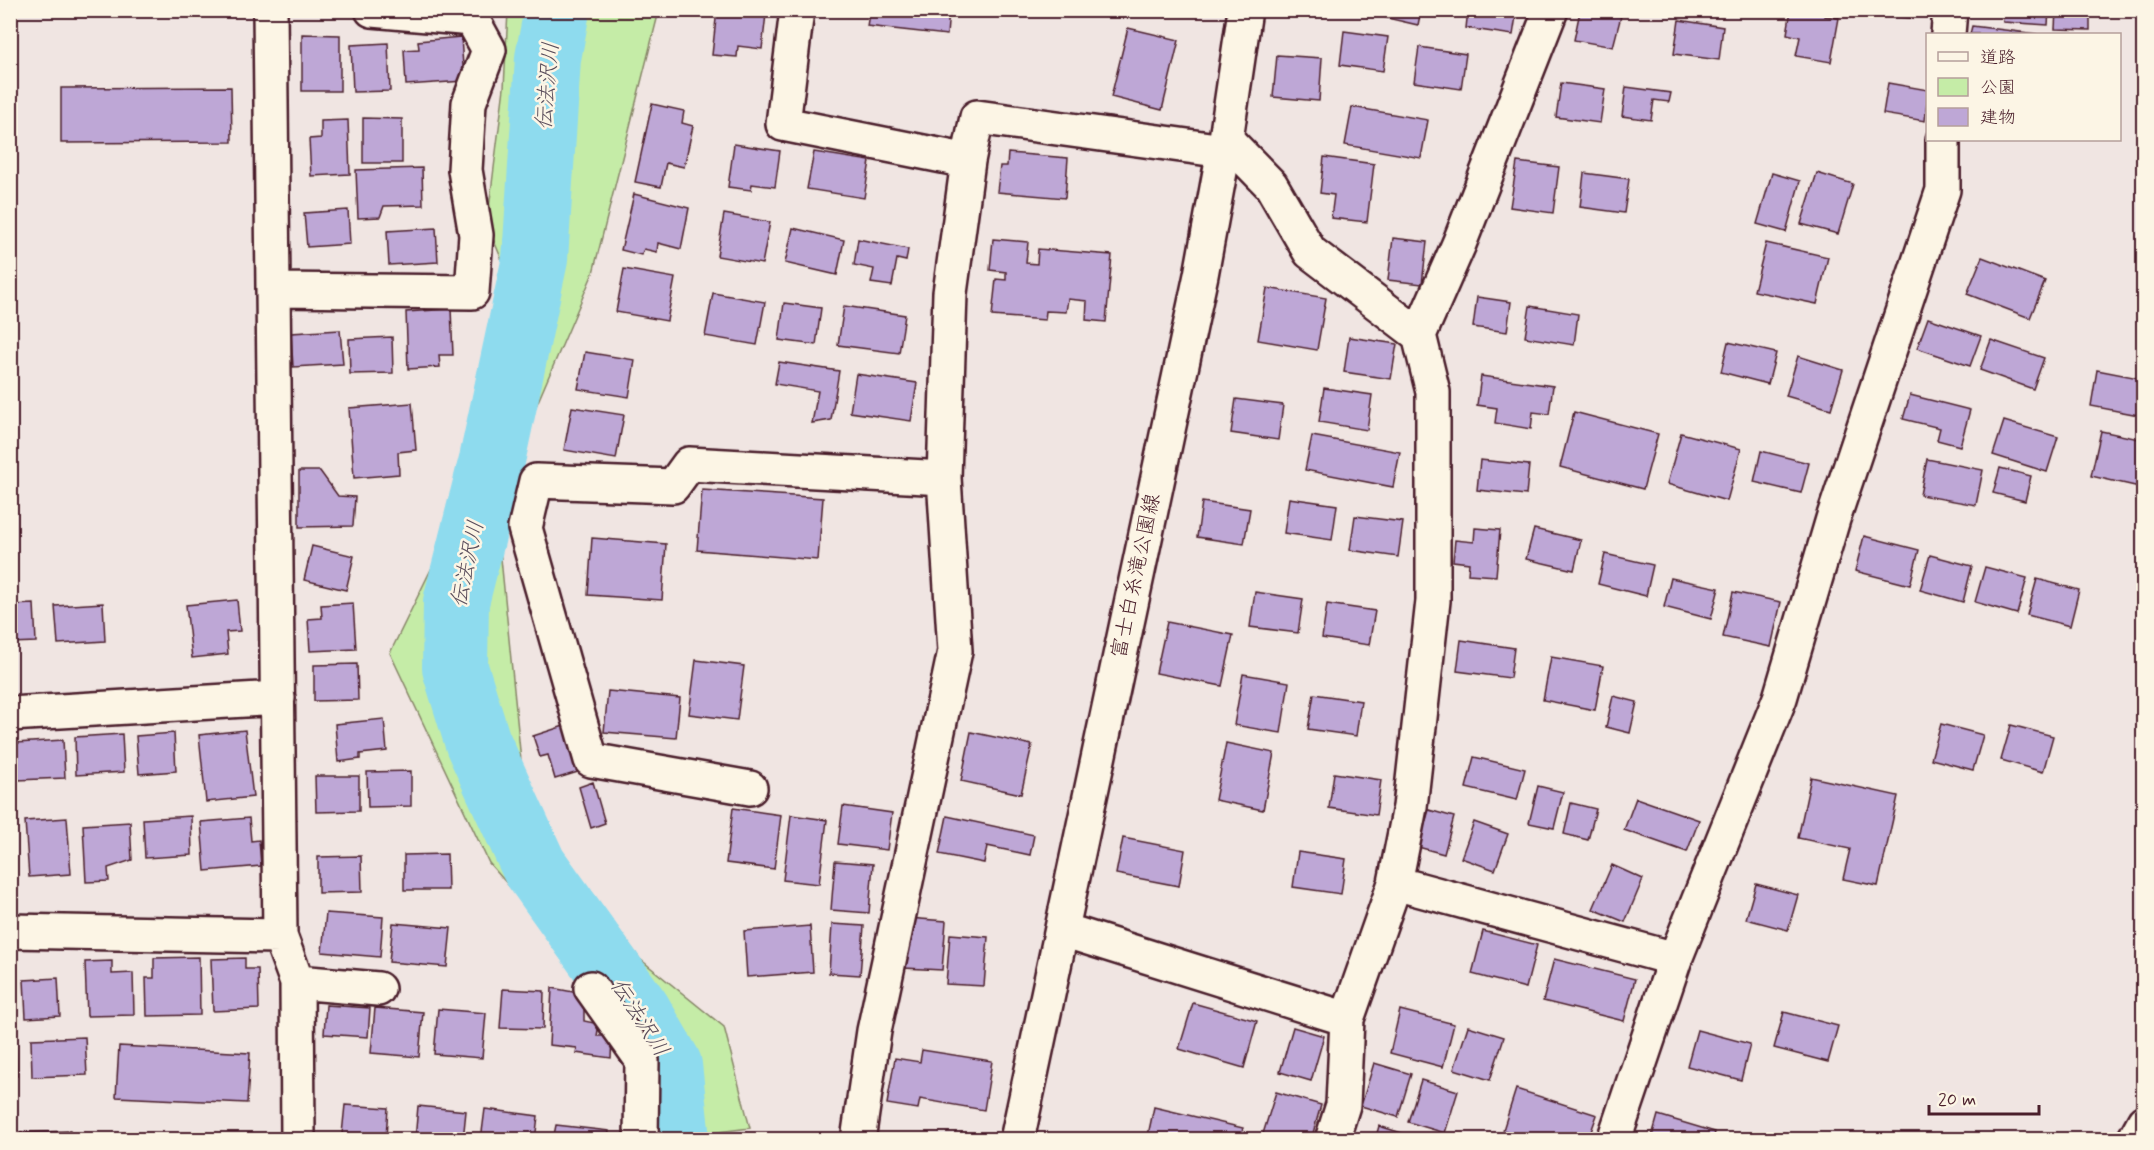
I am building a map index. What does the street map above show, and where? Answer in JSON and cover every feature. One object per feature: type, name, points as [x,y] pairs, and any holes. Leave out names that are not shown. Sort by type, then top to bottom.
[{"type":"street","points":[[270,10],[280,936],[297,982],[298,1140]]},
{"type":"street","points":[[273,290],[472,292],[476,235],[465,170],[469,103],[489,50],[472,19],[372,10]]},
{"type":"street","points":[[797,10],[783,124],[968,161]]},
{"type":"street","name":"富士白糸滝公園線","points":[[1017,1140],[1201,275],[1225,145],[1245,10]]},
{"type":"street","points":[[1332,1140],[1343,1105],[1347,1019],[1395,883],[1410,807],[1433,601],[1433,392],[1419,335],[1459,244],[1551,10]]},
{"type":"street","points":[[1948,33],[1950,10]]},
{"type":"street","points":[[858,1140],[874,1031],[955,651],[944,478],[950,293],[968,161],[977,117],[1225,145],[1271,185],[1310,252],[1419,335]]},
{"type":"street","points":[[1614,1140],[1675,959],[1780,698],[1833,519],[1943,190],[1943,141]]},
{"type":"street","points":[[750,788],[591,760],[525,528],[536,481],[673,486],[689,464],[944,478]]},
{"type":"street","points":[[10,714],[278,698]]},
{"type":"street","points":[[1395,883],[1675,959]]},
{"type":"street","points":[[1062,930],[1347,1019]]},
{"type":"street","points":[[10,931],[280,936]]},
{"type":"street","points":[[297,982],[378,989]]},
{"type":"street","points":[[591,988],[642,1060],[641,1140]]},
{"type":"street","points":[[2134,1140],[2144,1122]]},
{"type":"green space","points":[[508,11],[659,11],[593,273],[534,411],[498,528],[525,801],[640,959],[724,1027],[750,1128],[669,1138],[634,1029],[489,863],[390,653],[439,553],[482,421],[504,265],[487,224],[504,88]]},
{"type":"building","points":[[717,10],[766,14],[762,49],[738,46],[737,57],[712,55]]},
{"type":"building","points":[[833,10],[949,10],[947,35],[867,26],[869,14]]},
{"type":"building","points":[[1385,10],[1421,10],[1418,25],[1383,17]]},
{"type":"building","points":[[1468,10],[1517,10],[1513,35],[1466,28]]},
{"type":"building","points":[[1791,10],[1826,10],[1825,16],[1839,18],[1831,62],[1796,56],[1800,37],[1787,34]]},
{"type":"building","points":[[1882,10],[1912,10],[1911,18],[1882,16]]},
{"type":"building","points":[[2004,10],[2049,10],[2048,25],[2003,22]]},
{"type":"building","points":[[2056,10],[2090,10],[2090,30],[2055,29]]},
{"type":"building","points":[[1580,11],[1621,16],[1613,47],[1574,40]]},
{"type":"building","points":[[1679,20],[1723,27],[1719,60],[1674,54]]},
{"type":"building","points":[[1972,26],[2029,33],[1970,33]]},
{"type":"building","points":[[1128,28],[1179,40],[1162,110],[1111,97]]},
{"type":"building","points":[[1344,31],[1388,37],[1383,71],[1340,65]]},
{"type":"building","points":[[302,34],[340,35],[340,91],[302,91]]},
{"type":"building","points":[[461,37],[464,81],[406,85],[404,50],[419,49],[418,41]]},
{"type":"building","points":[[388,43],[390,91],[353,92],[351,45]]},
{"type":"building","points":[[1419,47],[1466,54],[1461,89],[1414,82]]},
{"type":"building","points":[[1277,55],[1322,58],[1319,101],[1273,97]]},
{"type":"building","points":[[1561,83],[1605,89],[1600,123],[1556,117]]},
{"type":"building","points":[[1888,83],[1926,90],[1925,121],[1883,114]]},
{"type":"building","points":[[231,87],[232,142],[61,143],[61,88]]},
{"type":"building","points":[[1626,87],[1671,93],[1669,102],[1654,100],[1651,120],[1622,116]]},
{"type":"building","points":[[652,104],[684,111],[682,123],[693,126],[684,167],[666,163],[661,187],[635,182]]},
{"type":"building","points":[[1352,107],[1428,120],[1421,158],[1345,145]]},
{"type":"building","points":[[363,118],[402,119],[402,163],[363,163]]},
{"type":"building","points":[[348,120],[350,174],[311,176],[309,139],[321,138],[321,121]]},
{"type":"building","points":[[734,144],[780,151],[775,187],[752,184],[751,190],[728,187]]},
{"type":"building","points":[[814,152],[870,161],[864,198],[807,189]]},
{"type":"building","points":[[1008,153],[1068,158],[1065,198],[997,192],[1000,166],[1007,166]]},
{"type":"building","points":[[1324,157],[1374,164],[1367,222],[1331,218],[1334,195],[1320,193]]},
{"type":"building","points":[[1517,162],[1559,167],[1553,213],[1510,207]]},
{"type":"building","points":[[422,168],[423,205],[384,206],[380,217],[358,218],[356,170]]},
{"type":"building","points":[[1584,173],[1629,179],[1624,213],[1580,207]]},
{"type":"building","points":[[1772,173],[1800,181],[1786,232],[1757,224]]},
{"type":"building","points":[[1817,173],[1853,184],[1838,234],[1801,224]]},
{"type":"building","points":[[634,194],[689,208],[681,249],[658,243],[657,252],[644,249],[641,255],[621,250]]},
{"type":"building","points":[[348,210],[350,244],[307,247],[304,213]]},
{"type":"building","points":[[724,214],[770,222],[762,264],[717,256]]},
{"type":"building","points":[[436,228],[438,262],[389,265],[387,231]]},
{"type":"building","points":[[793,228],[844,240],[837,275],[785,263]]},
{"type":"building","points":[[1393,238],[1427,242],[1422,284],[1388,280]]},
{"type":"building","points":[[858,239],[908,249],[906,261],[897,259],[892,286],[871,283],[874,269],[854,265]]},
{"type":"building","points":[[993,239],[1028,242],[1026,263],[1037,264],[1038,249],[1112,255],[1106,322],[1086,320],[1087,301],[1068,299],[1066,312],[1046,311],[1045,320],[992,316],[996,279],[1006,280],[1006,272],[990,270]]},
{"type":"building","points":[[1766,243],[1828,257],[1817,304],[1754,291]]},
{"type":"building","points":[[1982,257],[2045,281],[2030,318],[1967,294]]},
{"type":"building","points":[[624,269],[675,278],[667,321],[616,312]]},
{"type":"building","points":[[1267,288],[1326,298],[1317,350],[1258,340]]},
{"type":"building","points":[[713,293],[765,302],[757,345],[705,336]]},
{"type":"building","points":[[1477,297],[1511,302],[1507,332],[1473,327]]},
{"type":"building","points":[[784,303],[821,308],[816,345],[779,340]]},
{"type":"building","points":[[844,306],[905,315],[899,353],[838,345]]},
{"type":"building","points":[[1530,306],[1578,314],[1574,345],[1525,337]]},
{"type":"building","points":[[451,309],[453,355],[439,355],[440,367],[408,369],[406,312]]},
{"type":"building","points":[[1928,318],[1981,336],[1970,366],[1917,348]]},
{"type":"building","points":[[340,330],[343,364],[293,367],[291,333]]},
{"type":"building","points":[[392,337],[393,373],[350,374],[349,339]]},
{"type":"building","points":[[1349,337],[1397,344],[1391,379],[1344,372]]},
{"type":"building","points":[[1991,340],[2044,358],[2033,389],[1980,370]]},
{"type":"building","points":[[1728,342],[1776,353],[1768,384],[1721,372]]},
{"type":"building","points":[[585,352],[635,360],[629,397],[578,389]]},
{"type":"building","points":[[1798,356],[1843,370],[1831,409],[1786,396]]},
{"type":"building","points":[[779,362],[839,371],[831,420],[812,423],[818,391],[775,384]]},
{"type":"building","points":[[2097,370],[2144,379],[2144,416],[2091,406]]},
{"type":"building","points":[[856,374],[917,383],[911,421],[850,412]]},
{"type":"building","points":[[1481,376],[1553,386],[1549,414],[1533,412],[1531,429],[1495,423],[1497,408],[1477,405]]},
{"type":"building","points":[[1324,388],[1372,395],[1367,430],[1319,422]]},
{"type":"building","points":[[1910,395],[1970,410],[1960,446],[1937,440],[1940,428],[1903,419]]},
{"type":"building","points":[[1236,399],[1283,405],[1278,440],[1231,433]]},
{"type":"building","points":[[412,403],[416,450],[398,452],[399,474],[354,478],[349,408]]},
{"type":"building","points":[[572,407],[624,415],[616,459],[564,450]]},
{"type":"building","points":[[1574,412],[1658,434],[1643,489],[1560,467]]},
{"type":"building","points":[[2004,421],[2058,437],[2047,472],[1993,455]]},
{"type":"building","points":[[2101,431],[2144,440],[2144,488],[2091,476]]},
{"type":"building","points":[[1681,433],[1741,449],[1727,501],[1667,484]]},
{"type":"building","points":[[1312,436],[1400,452],[1393,487],[1305,470]]},
{"type":"building","points":[[1761,451],[1809,463],[1801,493],[1754,482]]},
{"type":"building","points":[[1927,459],[1983,470],[1976,505],[1920,495]]},
{"type":"building","points":[[1480,460],[1529,465],[1526,495],[1477,490]]},
{"type":"building","points":[[2000,468],[2031,476],[2025,501],[1993,493]]},
{"type":"building","points":[[299,471],[320,471],[338,496],[355,497],[353,526],[299,527]]},
{"type":"building","points":[[702,490],[823,498],[818,560],[697,550]]},
{"type":"building","points":[[1289,498],[1337,505],[1332,540],[1284,533]]},
{"type":"building","points":[[1202,502],[1250,509],[1244,544],[1197,537]]},
{"type":"building","points":[[1355,516],[1403,522],[1398,557],[1350,550]]},
{"type":"building","points":[[1475,528],[1500,530],[1496,576],[1468,574],[1469,563],[1453,561],[1455,540],[1474,542]]},
{"type":"building","points":[[1534,529],[1581,540],[1574,570],[1526,559]]},
{"type":"building","points":[[1864,536],[1919,550],[1910,585],[1855,571]]},
{"type":"building","points":[[592,538],[666,544],[662,600],[588,595]]},
{"type":"building","points":[[312,546],[354,556],[346,590],[304,580]]},
{"type":"building","points":[[1605,554],[1653,565],[1646,596],[1598,584]]},
{"type":"building","points":[[1930,555],[1972,566],[1963,602],[1920,590]]},
{"type":"building","points":[[1985,567],[2027,578],[2017,614],[1975,602]]},
{"type":"building","points":[[1671,578],[1719,588],[1711,619],[1664,607]]},
{"type":"building","points":[[2037,579],[2079,590],[2070,626],[2027,615]]},
{"type":"building","points":[[1255,592],[1303,599],[1298,633],[1250,627]]},
{"type":"building","points":[[1733,592],[1781,602],[1771,647],[1723,637]]},
{"type":"building","points":[[237,600],[240,631],[226,632],[228,654],[192,658],[186,605]]},
{"type":"building","points":[[103,603],[105,641],[58,644],[55,606]]},
{"type":"building","points":[[353,603],[356,649],[310,651],[308,619],[322,618],[321,605]]},
{"type":"building","points":[[34,604],[36,642],[10,643],[10,605]]},
{"type":"building","points":[[1327,604],[1375,611],[1369,645],[1322,638]]},
{"type":"building","points":[[1167,622],[1233,635],[1222,686],[1156,673]]},
{"type":"building","points":[[1461,640],[1514,648],[1510,678],[1457,671]]},
{"type":"building","points":[[1551,657],[1603,666],[1595,710],[1543,700]]},
{"type":"building","points":[[696,660],[744,666],[737,720],[689,714]]},
{"type":"building","points":[[357,664],[358,700],[314,701],[314,665]]},
{"type":"building","points":[[1243,674],[1289,682],[1281,733],[1234,725]]},
{"type":"building","points":[[608,691],[680,698],[676,738],[604,732]]},
{"type":"building","points":[[1314,694],[1361,701],[1356,736],[1308,729]]},
{"type":"building","points":[[1613,696],[1637,702],[1630,733],[1606,727]]},
{"type":"building","points":[[384,719],[387,751],[360,754],[360,759],[338,762],[335,724]]},
{"type":"building","points":[[1941,724],[1983,735],[1973,770],[1931,759]]},
{"type":"building","points":[[2011,725],[2053,736],[2043,772],[2001,760]]},
{"type":"building","points":[[564,726],[578,772],[555,779],[548,755],[540,757],[533,736]]},
{"type":"building","points":[[245,730],[253,797],[206,802],[199,735]]},
{"type":"building","points":[[971,732],[1032,745],[1021,794],[961,781]]},
{"type":"building","points":[[174,733],[176,771],[139,774],[136,736]]},
{"type":"building","points":[[122,734],[124,772],[76,775],[75,737]]},
{"type":"building","points":[[63,740],[65,778],[17,780],[16,743]]},
{"type":"building","points":[[1226,743],[1274,753],[1263,810],[1215,800]]},
{"type":"building","points":[[1474,757],[1525,769],[1517,800],[1466,788]]},
{"type":"building","points":[[411,771],[411,806],[368,807],[367,772]]},
{"type":"building","points":[[1334,773],[1381,780],[1376,815],[1329,808]]},
{"type":"building","points":[[315,776],[359,776],[359,811],[316,812]]},
{"type":"building","points":[[1811,777],[1898,796],[1878,886],[1843,879],[1850,849],[1798,838]]},
{"type":"building","points":[[593,782],[605,823],[591,828],[579,787]]},
{"type":"building","points":[[1538,786],[1563,792],[1554,828],[1529,823]]},
{"type":"building","points":[[1636,798],[1699,820],[1687,852],[1624,830]]},
{"type":"building","points":[[1571,803],[1596,809],[1588,840],[1564,834]]},
{"type":"building","points":[[843,806],[892,813],[887,850],[838,844]]},
{"type":"building","points":[[733,808],[781,815],[774,869],[726,863]]},
{"type":"building","points":[[1429,810],[1454,817],[1444,854],[1418,847]]},
{"type":"building","points":[[791,815],[827,820],[819,884],[783,880]]},
{"type":"building","points":[[191,816],[192,855],[145,858],[143,819]]},
{"type":"building","points":[[947,816],[1034,835],[1030,855],[987,846],[984,863],[939,854]]},
{"type":"building","points":[[67,818],[71,874],[29,877],[25,821]]},
{"type":"building","points":[[249,818],[251,841],[259,840],[261,866],[205,871],[201,822]]},
{"type":"building","points":[[130,822],[132,860],[108,868],[109,881],[86,882],[83,825]]},
{"type":"building","points":[[1474,822],[1508,834],[1495,870],[1461,858]]},
{"type":"building","points":[[1123,838],[1185,850],[1179,886],[1116,874]]},
{"type":"building","points":[[1298,852],[1346,859],[1341,894],[1293,887]]},
{"type":"building","points":[[447,854],[448,890],[404,890],[404,855]]},
{"type":"building","points":[[361,856],[362,892],[318,893],[318,857]]},
{"type":"building","points":[[835,861],[873,864],[869,913],[831,910]]},
{"type":"building","points":[[1612,865],[1643,879],[1625,922],[1593,909]]},
{"type":"building","points":[[1756,884],[1798,895],[1788,930],[1746,919]]},
{"type":"building","points":[[326,913],[383,917],[380,957],[322,952]]},
{"type":"building","points":[[908,918],[946,921],[942,970],[904,968]]},
{"type":"building","points":[[393,923],[451,928],[447,967],[389,962]]},
{"type":"building","points":[[832,924],[864,926],[860,975],[829,973]]},
{"type":"building","points":[[810,926],[813,972],[747,977],[744,931]]},
{"type":"building","points":[[1483,931],[1537,945],[1526,988],[1472,974]]},
{"type":"building","points":[[950,934],[988,937],[984,986],[946,984]]},
{"type":"building","points":[[199,957],[200,1015],[147,1016],[146,978],[154,978],[154,958]]},
{"type":"building","points":[[245,958],[245,969],[258,969],[259,1009],[213,1011],[211,959]]},
{"type":"building","points":[[1554,959],[1635,979],[1624,1021],[1543,1001]]},
{"type":"building","points":[[112,961],[112,974],[133,973],[134,1015],[87,1016],[85,962]]},
{"type":"building","points":[[58,978],[60,1016],[26,1018],[24,980]]},
{"type":"building","points":[[552,988],[584,994],[584,1021],[599,1024],[597,1036],[612,1036],[611,1058],[576,1053],[577,1048],[549,1045]]},
{"type":"building","points":[[503,989],[544,991],[543,1029],[500,1028]]},
{"type":"building","points":[[1193,1003],[1257,1021],[1244,1068],[1179,1049]]},
{"type":"building","points":[[326,1005],[370,1008],[368,1037],[324,1034]]},
{"type":"building","points":[[375,1008],[423,1012],[419,1057],[371,1053]]},
{"type":"building","points":[[438,1009],[486,1013],[482,1058],[434,1054]]},
{"type":"building","points":[[1400,1010],[1454,1024],[1443,1067],[1390,1053]]},
{"type":"building","points":[[1784,1012],[1838,1026],[1828,1062],[1774,1048]]},
{"type":"building","points":[[1468,1026],[1504,1037],[1490,1080],[1454,1069]]},
{"type":"building","points":[[1293,1027],[1324,1036],[1311,1081],[1280,1072]]},
{"type":"building","points":[[1697,1030],[1750,1044],[1741,1080],[1687,1066]]},
{"type":"building","points":[[85,1037],[87,1075],[32,1077],[31,1039]]},
{"type":"building","points":[[10,1038],[16,1038],[17,1076],[10,1077]]},
{"type":"building","points":[[119,1046],[250,1053],[247,1103],[116,1097]]},
{"type":"building","points":[[922,1050],[992,1061],[984,1110],[920,1099],[918,1109],[887,1104],[895,1058],[920,1062]]},
{"type":"building","points":[[1374,1063],[1411,1074],[1398,1117],[1361,1106]]},
{"type":"building","points":[[1421,1080],[1458,1091],[1445,1133],[1408,1122]]},
{"type":"building","points":[[1516,1089],[1597,1115],[1588,1140],[1530,1140],[1503,1130]]},
{"type":"building","points":[[1276,1092],[1321,1105],[1311,1140],[1270,1140],[1262,1137]]},
{"type":"building","points":[[345,1105],[388,1108],[386,1137],[342,1134]]},
{"type":"building","points":[[418,1106],[466,1111],[463,1140],[415,1140]]},
{"type":"building","points":[[1154,1107],[1243,1128],[1240,1140],[1147,1140]]},
{"type":"building","points":[[485,1109],[538,1116],[535,1140],[481,1140]]},
{"type":"building","points":[[1658,1115],[1715,1132],[1713,1140],[1651,1140]]},
{"type":"building","points":[[556,1125],[609,1131],[608,1140],[553,1140]]},
{"type":"building","points":[[1379,1126],[1424,1140],[1375,1140]]},
{"type":"building","points":[[70,1131],[70,1140],[16,1140],[15,1133]]},
{"type":"waterway","name":"伝法沢川","points":[[557,10],[548,58],[535,259],[492,460],[456,602],[455,668],[478,743],[534,866],[638,1011],[669,1065],[677,1140]]}]
